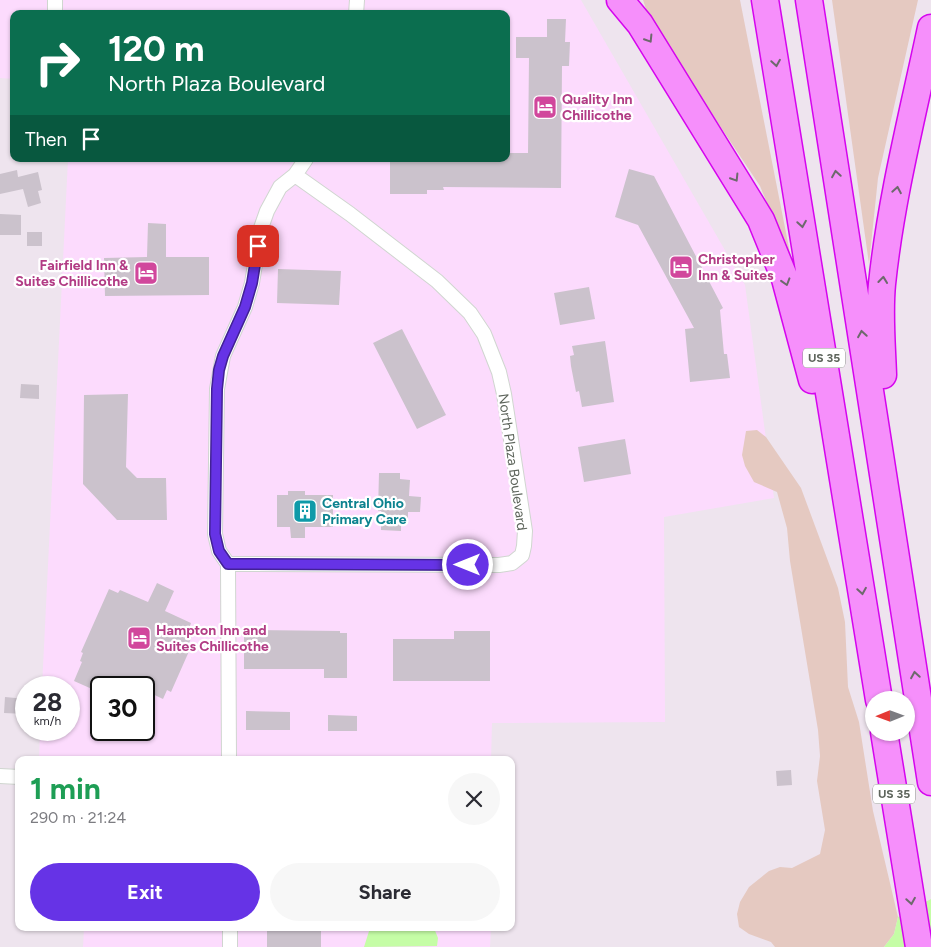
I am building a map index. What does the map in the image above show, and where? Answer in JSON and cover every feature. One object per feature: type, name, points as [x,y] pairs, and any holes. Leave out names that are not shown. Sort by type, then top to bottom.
[{"type":"highway","points":[[620,0],[640,24],[761,220],[785,278],[857,564]]},
{"type":"highway","name":"US 35","points":[[810,6],[892,521],[931,782]]},
{"type":"highway","name":"US 35","points":[[766,8],[878,691]]},
{"type":"highway","points":[[892,521],[881,335],[882,285],[900,169],[931,28]]},
{"type":"highway","name":"US 35","points":[[885,741],[919,947]]},
{"type":"street","points":[[229,756],[228,564],[219,551],[215,534],[217,389],[219,370],[223,356],[245,307],[252,283],[261,228],[267,211],[280,188],[295,175],[304,162]]},
{"type":"street","name":"North Plaza Boulevard","points":[[228,564],[499,565],[512,563],[522,555],[524,546],[525,531],[521,500],[501,380],[491,350],[475,320],[437,281],[350,214],[295,175]]},
{"type":"street","points":[[0,776],[15,776]]},
{"type":"street","points":[[230,931],[230,947]]},
{"type":"shaded area","points":[[0,0],[581,0],[745,285],[774,498],[664,517],[665,722],[492,723],[491,756],[39,756],[40,741],[80,741],[80,676],[43,676],[68,162],[510,162],[510,10],[10,10],[10,79],[0,78]]},
{"type":"shaded area","points":[[643,0],[740,0],[792,263],[760,186],[676,60],[648,15]]},
{"type":"shaded area","points":[[832,0],[918,0],[878,178],[869,264]]},
{"type":"shaded area","points":[[757,430],[766,437],[801,488],[838,588],[845,622],[848,687],[859,722],[873,811],[898,917],[894,934],[884,947],[775,947],[771,942],[749,934],[739,927],[737,914],[740,902],[749,887],[769,871],[780,867],[792,868],[820,854],[825,830],[817,781],[820,756],[818,730],[790,561],[787,528],[777,492],[754,482],[745,466],[742,455],[746,431]]},
{"type":"shaded area","points":[[931,899],[931,947],[884,947],[894,934],[898,917]]},
{"type":"shaded area","points":[[84,931],[491,931],[490,947],[83,947]]},
{"type":"shaded area","points":[[369,931],[435,931],[438,938],[437,946],[364,947]]},
{"type":"building","name":"Quality Inn Chillicothe","points":[[547,19],[566,19],[565,42],[570,42],[569,66],[562,66],[561,188],[443,187],[444,190],[427,190],[427,194],[390,194],[390,162],[510,162],[510,153],[528,153],[529,58],[516,58],[516,37],[547,37]]},
{"type":"building","name":"Christopher Inn & Suites","points":[[629,169],[654,176],[723,308],[720,310],[724,354],[727,354],[730,378],[690,382],[685,329],[694,328],[638,225],[615,217]]},
{"type":"building","points":[[17,170],[18,177],[38,172],[42,190],[38,191],[41,203],[28,207],[23,189],[0,194],[0,174]]},
{"type":"building","points":[[0,214],[21,215],[21,235],[0,235]]},
{"type":"building","points":[[148,223],[166,224],[166,257],[209,257],[209,295],[105,296],[104,258],[147,257]]},
{"type":"building","points":[[27,232],[42,232],[42,246],[27,246]]},
{"type":"building","points":[[278,269],[341,271],[339,305],[277,303]]},
{"type":"building","points":[[589,287],[595,319],[560,325],[554,293]]},
{"type":"building","points":[[402,329],[446,415],[417,429],[373,343]]},
{"type":"building","points":[[605,341],[614,402],[582,407],[579,391],[576,392],[571,366],[570,356],[574,355],[572,346]]},
{"type":"building","points":[[21,384],[39,385],[39,399],[20,398]]},
{"type":"building","points":[[128,394],[126,467],[137,478],[166,478],[167,520],[117,520],[83,484],[84,395]]},
{"type":"building","points":[[625,439],[631,474],[584,482],[578,447]]},
{"type":"building","points":[[379,473],[400,473],[400,479],[410,480],[409,496],[421,497],[420,512],[408,512],[408,521],[401,521],[401,531],[381,530],[381,511],[378,511]]},
{"type":"building","name":"Central Ohio Primary Care","points":[[288,491],[305,491],[305,495],[333,495],[333,527],[305,527],[305,538],[291,538],[290,527],[277,527],[277,495],[288,495]]},
{"type":"building","name":"Hampton Inn and Suites Chillicothe","points":[[157,583],[174,591],[165,611],[191,623],[190,626],[195,629],[187,648],[190,649],[171,692],[167,690],[163,699],[155,695],[155,676],[90,676],[90,688],[80,684],[80,676],[76,676],[82,662],[80,661],[83,653],[81,652],[109,589],[118,593],[120,590],[148,602]]},
{"type":"building","points":[[244,630],[340,631],[340,633],[347,633],[347,678],[324,678],[324,669],[244,669]]},
{"type":"building","points":[[454,631],[490,631],[490,681],[393,681],[393,639],[454,639]]},
{"type":"building","points":[[5,697],[15,698],[15,714],[4,713]]},
{"type":"building","points":[[246,711],[290,712],[290,730],[246,730]]},
{"type":"building","points":[[328,715],[357,716],[357,731],[328,731]]},
{"type":"building","points":[[791,770],[792,785],[777,786],[776,771]]},
{"type":"building","points":[[267,931],[321,931],[321,947],[267,947]]},
{"type":"place","name":"Quality Inn Chillicothe","points":[[545,107]]},
{"type":"place","name":"Christopher Inn & Suites","points":[[681,267]]},
{"type":"place","name":"Fairfield Inn & Suites Chillicothe","points":[[146,273]]},
{"type":"place","name":"Central Ohio Primary Care","points":[[305,511]]},
{"type":"place","name":"Hampton Inn and Suites Chillicothe","points":[[139,638]]},
{"type":"route","points":[[258,246],[252,283],[245,307],[223,356],[219,370],[217,389],[215,534],[219,551],[228,564],[468,565]]}]
